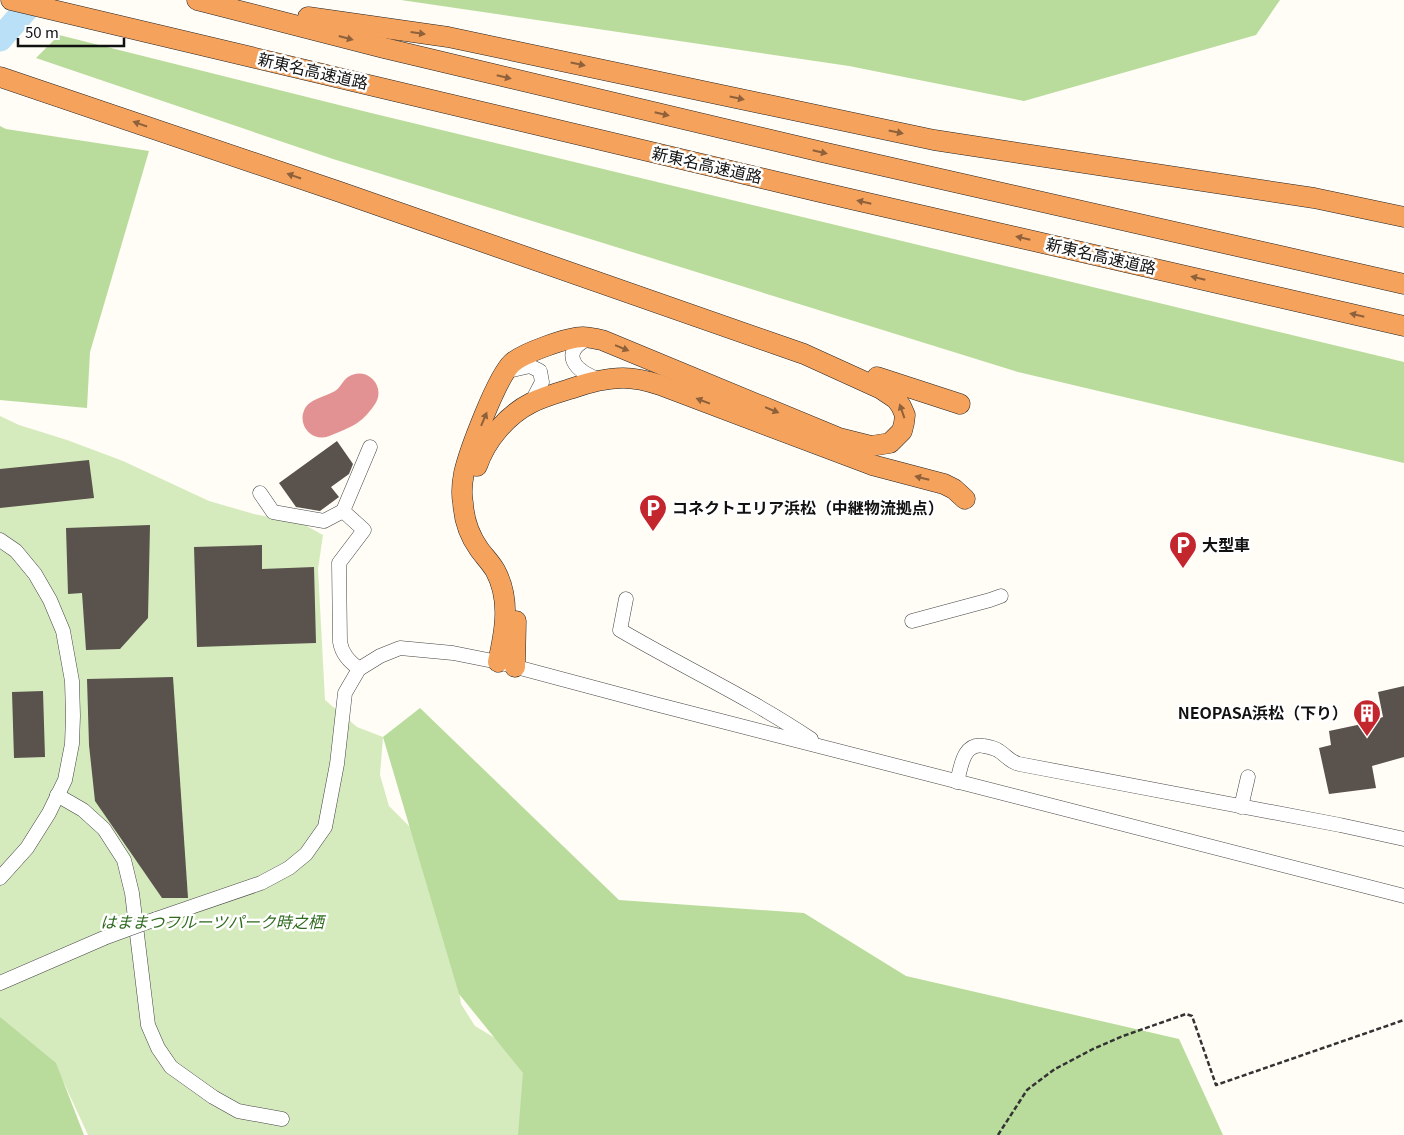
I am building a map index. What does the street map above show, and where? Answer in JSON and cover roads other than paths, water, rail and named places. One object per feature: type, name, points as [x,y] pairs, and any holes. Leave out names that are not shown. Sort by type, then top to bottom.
[{"type":"highway","name":"新東名高速道路","points":[[11,0],[820,192],[1404,326]]},
{"type":"highway","points":[[206,2],[448,37],[934,140],[1314,198],[1404,217]]},
{"type":"highway","points":[[206,2],[384,48],[822,152],[1404,284]]},
{"type":"highway","points":[[0,77],[340,192],[804,354],[960,404]]},
{"type":"highway","points":[[506,665],[504,632],[506,617],[503,592],[494,570],[467,528],[462,488],[468,457],[505,372],[511,364],[528,353],[569,340],[582,337],[591,338],[611,344],[851,442],[871,446],[890,443],[897,438],[902,431],[904,415],[896,399],[881,389],[804,354]]},
{"type":"highway","points":[[506,665],[516,618],[514,589],[504,565],[484,536],[478,523],[473,497],[473,484],[479,461],[492,438],[510,418],[531,403],[577,386],[613,378],[636,379],[660,385],[872,465],[944,484],[954,489],[965,499]]},
{"type":"street","points":[[591,338],[577,346],[573,353],[573,358],[579,370],[591,377],[602,380]]},
{"type":"street","points":[[505,372],[530,366],[540,371],[542,382],[531,403]]},
{"type":"street","points":[[260,493],[273,512],[324,521],[343,511],[370,447]]},
{"type":"street","points":[[343,511],[364,530],[340,564],[340,642],[342,651],[359,669]]},
{"type":"street","points":[[0,540],[16,551],[35,574],[50,600],[63,631],[72,681],[73,716],[72,744],[64,780],[49,813],[27,848],[0,878]]},
{"type":"street","points":[[912,621],[1001,596]]},
{"type":"street","points":[[626,599],[620,630],[780,719],[820,745]]},
{"type":"street","points":[[0,983],[104,938],[261,883],[289,868],[306,854],[325,828],[337,764],[345,693],[359,669],[380,656],[400,648],[453,652],[506,665],[1404,896]]},
{"type":"street","points":[[957,782],[966,753],[972,747],[980,745],[992,748],[1012,762],[1019,764],[1340,825],[1404,839]]},
{"type":"street","points":[[1241,807],[1248,777]]},
{"type":"street","points":[[57,795],[83,810],[104,829],[124,860],[132,893],[148,1025],[158,1048],[171,1066],[213,1097],[238,1111],[282,1119]]},
{"type":"waterway","points":[[0,39],[34,0]]},
{"type":"place","name":"コネクトエリア浜松（中継物流拠点）","points":[[653,532]]},
{"type":"place","name":"大型車","points":[[1183,569]]},
{"type":"place","name":"NEOPASA浜松（下り）","points":[[1367,737]]},
{"type":"park label","name":"はままつフルーツパーク時之栖","points":[[212,922]]}]
